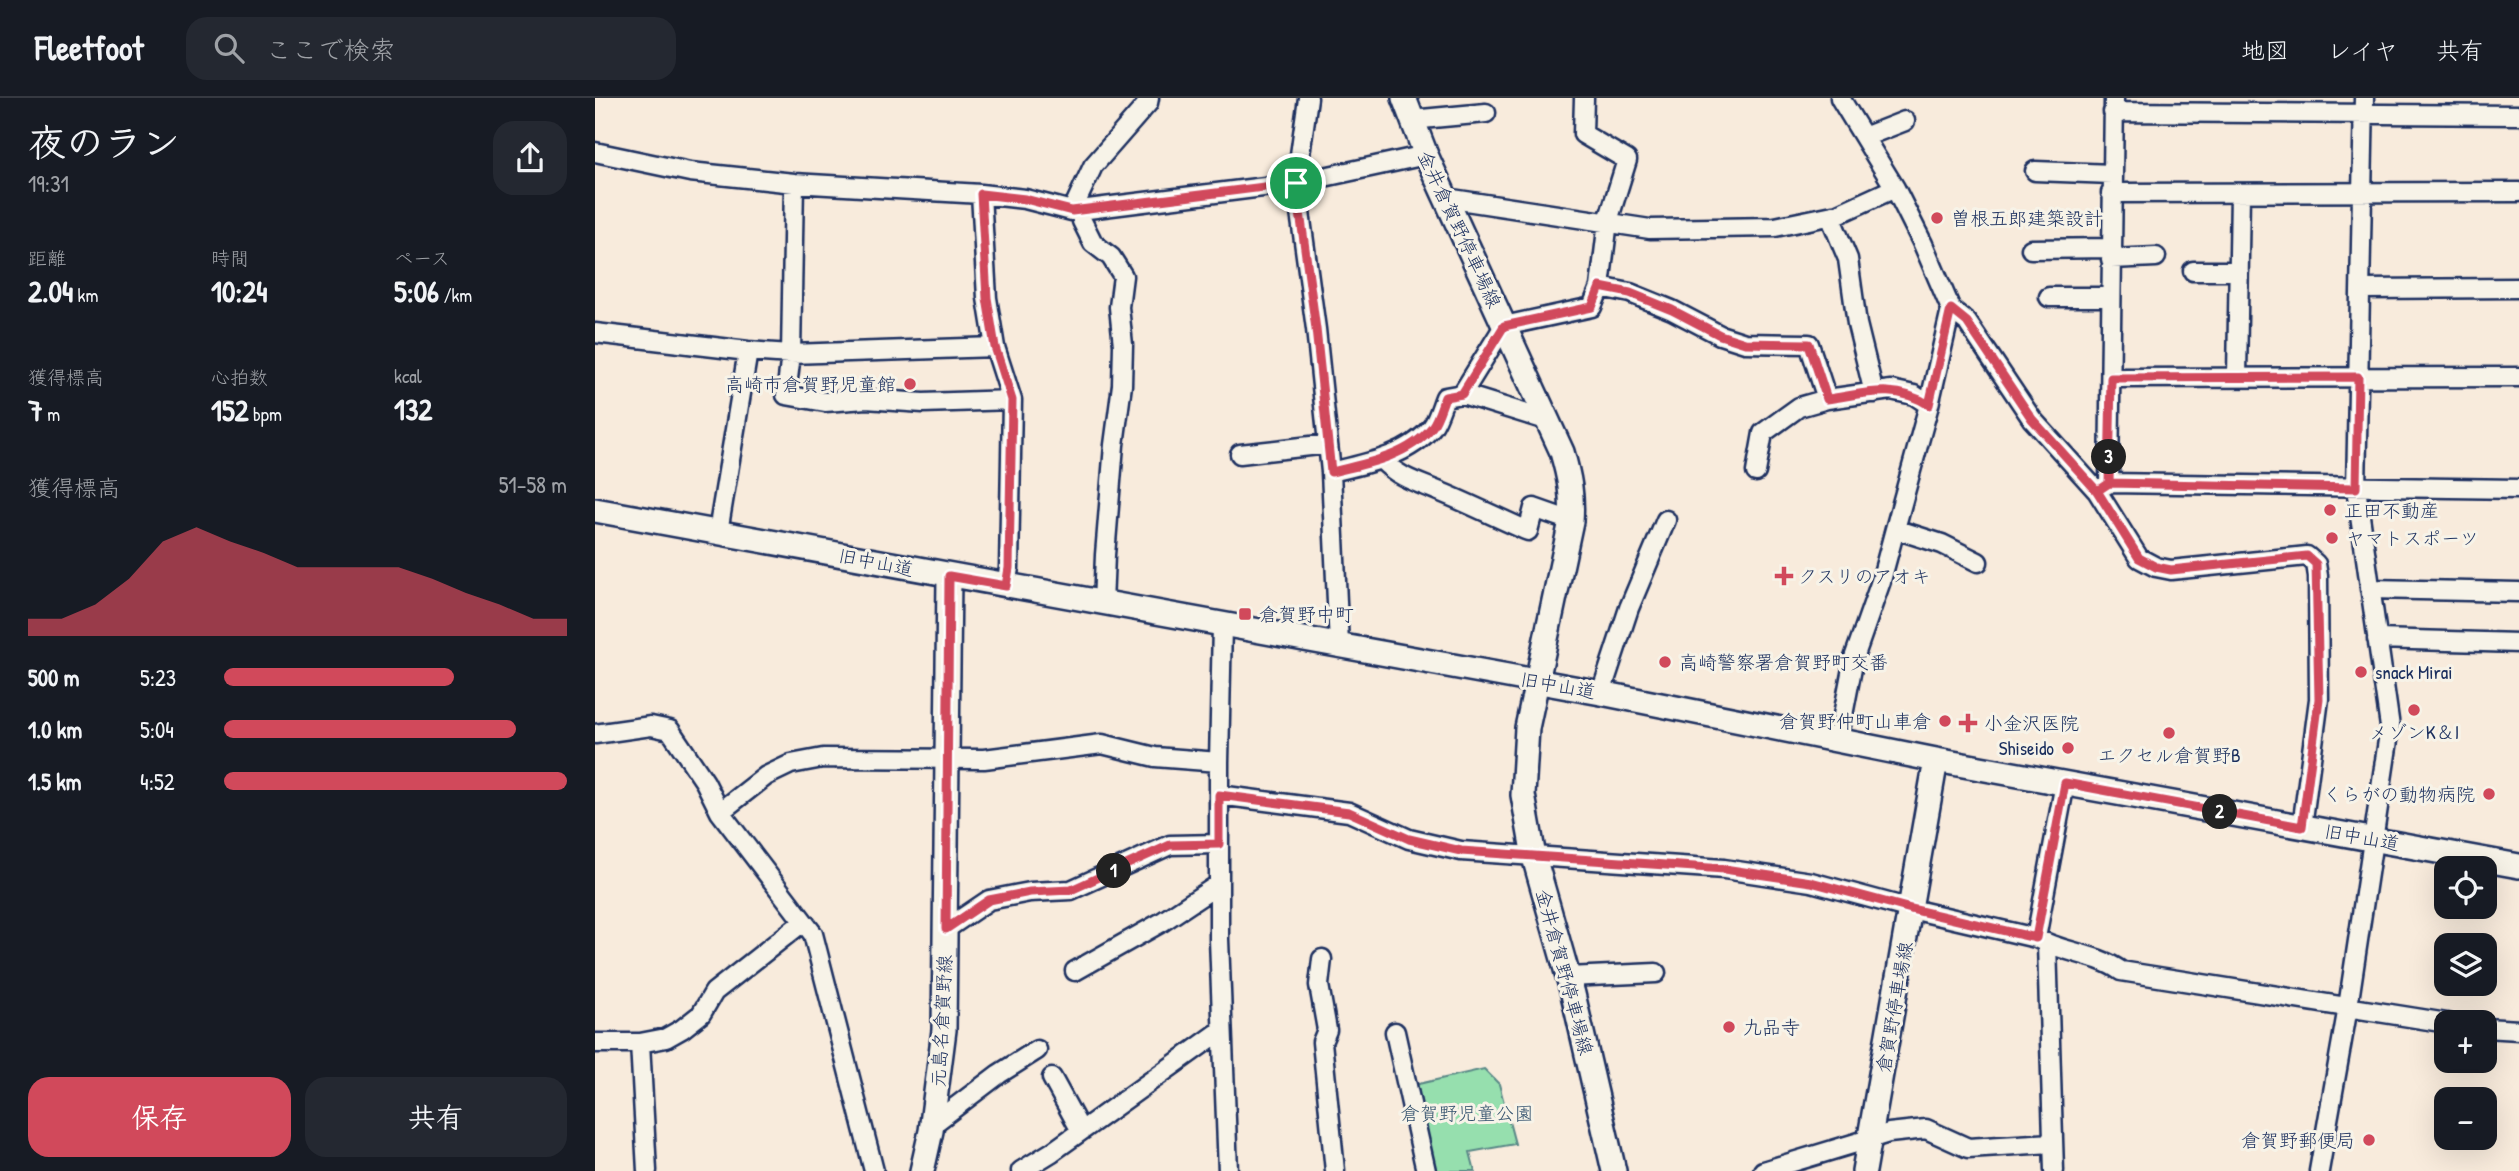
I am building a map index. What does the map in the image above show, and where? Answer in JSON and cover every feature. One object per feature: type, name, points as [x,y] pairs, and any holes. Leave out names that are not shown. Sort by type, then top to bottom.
[{"type":"main road","name":"金井倉賀野停車場線","points":[[1404,98],[1426,155],[1562,452],[1569,474],[1573,498],[1571,521],[1527,728],[1523,795],[1534,857],[1568,976],[1614,1171]]},
{"type":"main road","name":"旧中山道","points":[[595,510],[1601,693],[1936,760],[2519,866]]},
{"type":"main road","name":"元島名倉賀野線","points":[[922,1171],[933,1124],[944,1030],[949,576]]},
{"type":"main road","name":"倉賀野停車場線","points":[[1864,1171],[1936,760]]},
{"type":"street","points":[[1076,211],[1094,166],[1149,98]]},
{"type":"street","points":[[1308,98],[1296,183],[1316,329],[1331,472],[1339,645]]},
{"type":"street","points":[[1462,394],[1504,326],[1592,307],[1600,287],[1608,221],[1627,160],[1584,134],[1584,98]]},
{"type":"street","points":[[1840,98],[1895,188],[1951,309],[1967,322],[2032,419],[2103,487],[2139,558],[2156,567],[2171,570],[2307,556],[2316,564],[2319,699],[2302,827]]},
{"type":"street","points":[[2103,487],[2111,378],[2111,183],[2114,105],[2365,106],[2519,116]]},
{"type":"street","points":[[2319,1171],[2348,1007],[2390,727],[2356,488],[2365,106]]},
{"type":"street","points":[[1411,120],[1486,113]]},
{"type":"street","points":[[1864,137],[1905,121]]},
{"type":"street","points":[[595,152],[690,172],[794,183],[981,194],[1025,199],[1076,211],[1296,183],[1426,155]]},
{"type":"street","points":[[2035,171],[2111,183],[2240,193],[2519,192]]},
{"type":"street","points":[[794,183],[791,354],[786,396],[825,402],[866,399],[923,403],[1012,400]]},
{"type":"street","points":[[1446,198],[1650,229],[1776,227],[1830,216],[1895,188]]},
{"type":"street","points":[[2237,377],[2240,193]]},
{"type":"street","points":[[981,194],[987,298],[995,347],[1012,400],[1009,568],[1006,586]]},
{"type":"street","points":[[1076,211],[1093,243],[1111,257],[1123,276],[1119,307],[1123,345],[1122,385],[1114,445],[1103,604]]},
{"type":"street","points":[[1830,216],[1848,259],[1857,324],[1874,393]]},
{"type":"street","points":[[2031,249],[2156,257]]},
{"type":"street","points":[[2193,271],[2239,271]]},
{"type":"street","points":[[1600,287],[1630,293],[1672,310],[1720,335],[1745,343],[1809,344],[1827,399]]},
{"type":"street","points":[[2361,289],[2519,288]]},
{"type":"street","points":[[2049,297],[2111,297]]},
{"type":"street","points":[[1838,741],[1854,659],[1881,581],[1929,405],[1951,309]]},
{"type":"street","points":[[595,333],[791,354],[995,347]]},
{"type":"street","points":[[718,532],[748,351]]},
{"type":"street","points":[[2111,378],[2519,377]]},
{"type":"street","points":[[1756,472],[1763,433],[1799,407],[1827,399],[1891,390],[1914,395],[1929,405]]},
{"type":"street","points":[[1331,472],[1382,460],[1422,437],[1434,425],[1445,397],[1462,394],[1546,420]]},
{"type":"street","points":[[1240,454],[1328,444]]},
{"type":"street","points":[[1382,460],[1393,472],[1406,480],[1441,492],[1528,531],[1534,508],[1571,521]]},
{"type":"street","points":[[2103,487],[2519,489]]},
{"type":"street","points":[[1601,693],[1629,608],[1666,520]]},
{"type":"street","points":[[1895,529],[1942,544],[1978,562]]},
{"type":"street","points":[[2369,589],[2519,592]]},
{"type":"street","points":[[1222,625],[1219,884],[1228,1171]]},
{"type":"street","points":[[2377,639],[2519,643]]},
{"type":"street","points":[[595,734],[651,726],[670,730],[705,782],[720,812],[813,934],[874,1171]]},
{"type":"street","points":[[720,812],[766,776],[791,764],[823,758],[984,759],[1102,744],[1155,757],[1219,762]]},
{"type":"street","points":[[2054,1171],[2042,941],[2065,783]]},
{"type":"street","points":[[1219,795],[1349,812],[1409,839],[1448,848],[1534,857],[1724,869],[1811,882],[2042,941],[2106,961],[2121,971],[2434,1021]]},
{"type":"street","points":[[946,929],[989,900],[1030,892],[1071,890],[1170,845],[1219,844]]},
{"type":"street","points":[[1076,971],[1162,922],[1219,884]]},
{"type":"street","points":[[595,1043],[640,1043],[666,1038],[682,1029],[701,1014],[714,992],[803,922]]},
{"type":"street","points":[[1322,959],[1319,985],[1327,1030],[1322,1042],[1335,1171]]},
{"type":"street","points":[[1568,976],[1656,973]]},
{"type":"street","points":[[2497,1029],[2519,1030]]},
{"type":"street","points":[[1021,1171],[1222,1030]]},
{"type":"street","points":[[1395,1032],[1426,1171]]},
{"type":"street","points":[[640,1043],[646,1171]]},
{"type":"street","points":[[933,1124],[999,1074],[1037,1050]]},
{"type":"street","points":[[1052,1078],[1081,1131]]},
{"type":"street","points":[[1763,1171],[1889,1133],[1926,1129],[1968,1148],[2052,1143]]},
{"type":"green space","name":"倉賀野児童公園","points":[[1484,1069],[1499,1084],[1515,1144],[1470,1152],[1475,1171],[1436,1171],[1414,1085]]},
{"type":"place","name":"曽根五郎建築設計","points":[[1937,218]]},
{"type":"place","name":"高崎市倉賀野児童館","points":[[910,384]]},
{"type":"place","name":"正田不動産","points":[[2330,510]]},
{"type":"place","name":"ヤマトスポーツ","points":[[2332,538]]},
{"type":"place","name":"クスリのアオキ","points":[[1784,576]]},
{"type":"place","name":"倉賀野中町","points":[[1245,614]]},
{"type":"place","name":"高崎警察署倉賀野町交番","points":[[1665,662]]},
{"type":"place","name":"snack Mirai","points":[[2361,672]]},
{"type":"place","name":"メゾンK＆I","points":[[2414,710]]},
{"type":"place","name":"倉賀野仲町山車倉","points":[[1945,721]]},
{"type":"place","name":"小金沢医院","points":[[1968,723]]},
{"type":"place","name":"エクセル倉賀野B","points":[[2169,733]]},
{"type":"place","name":"Shiseido","points":[[2068,748]]},
{"type":"place","name":"くらがの動物病院","points":[[2489,794]]},
{"type":"place","name":"九品寺","points":[[1729,1027]]},
{"type":"place","name":"倉賀野郵便局","points":[[2369,1140]]},
{"type":"route","points":[[1296,183],[1072,211],[1025,199],[981,194],[987,298],[995,347],[1011,393],[1013,410],[1009,568],[1006,586],[949,576],[946,929],[989,900],[1030,892],[1071,890],[1170,845],[1219,844],[1219,795],[1349,812],[1409,839],[1461,851],[1724,869],[1811,882],[2036,938],[2065,783],[2302,827],[2319,699],[2316,564],[2307,556],[2171,570],[2156,567],[2139,558],[2097,491],[2109,483],[2356,488],[2358,377],[2111,378],[2109,483],[2097,491],[2032,419],[1967,322],[1951,309],[1929,405],[1914,395],[1891,390],[1827,399],[1809,344],[1745,343],[1720,335],[1672,310],[1630,293],[1600,287],[1592,307],[1504,326],[1462,394],[1445,397],[1434,425],[1422,437],[1382,460],[1331,472],[1316,329],[1296,183]]}]
